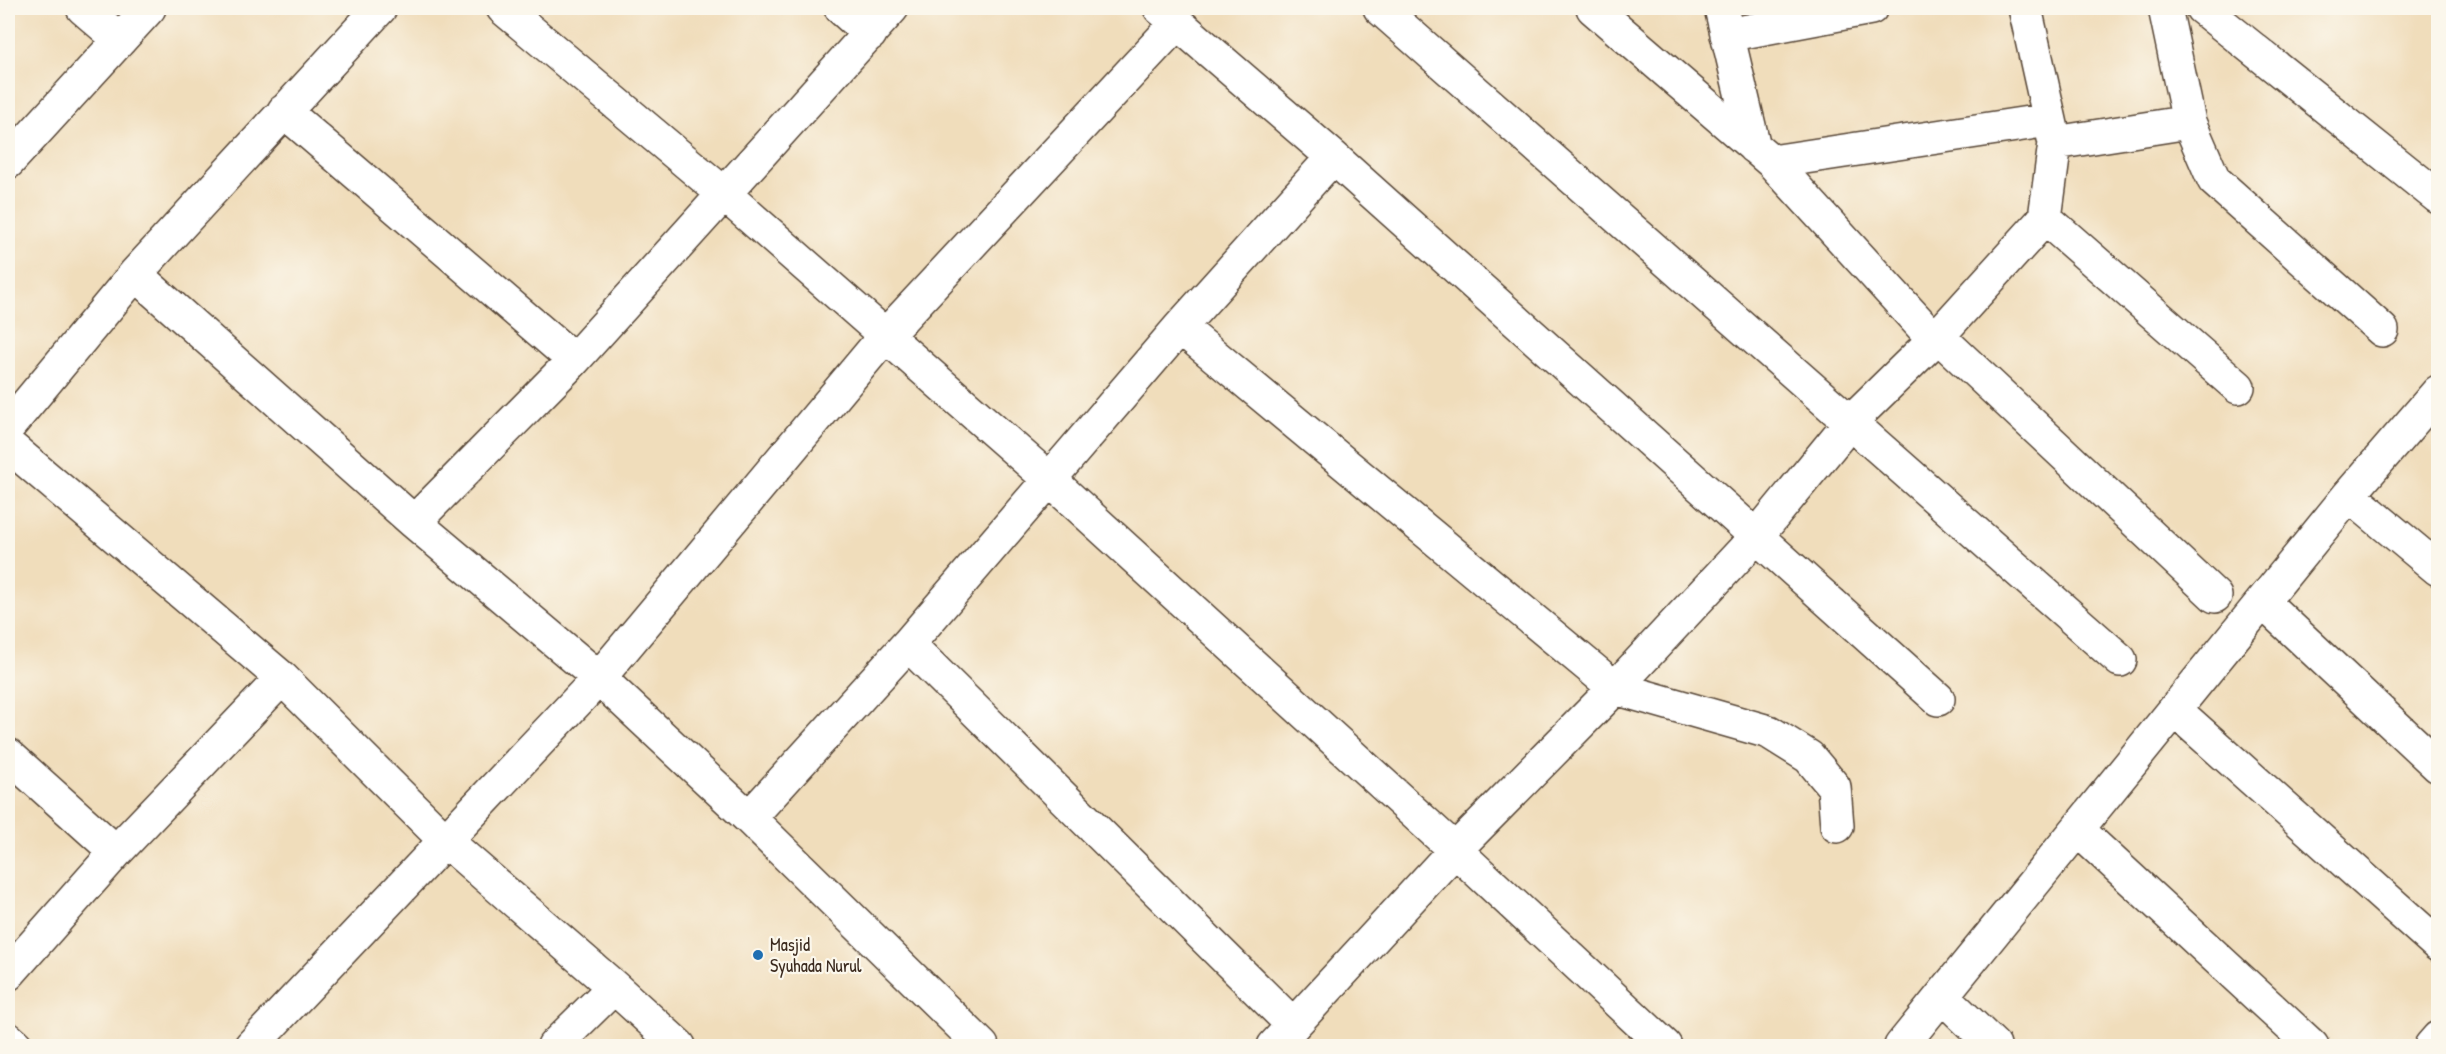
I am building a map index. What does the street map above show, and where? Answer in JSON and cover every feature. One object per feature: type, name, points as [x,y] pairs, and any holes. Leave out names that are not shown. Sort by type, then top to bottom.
[{"type":"street","points":[[83,8],[120,40]]},
{"type":"street","points":[[8,162],[149,8]]},
{"type":"street","points":[[8,427],[135,274],[380,8]]},
{"type":"street","points":[[503,8],[723,193],[1050,480],[1455,850],[1665,1047]]},
{"type":"street","points":[[840,8],[870,34]]},
{"type":"street","points":[[414,522],[574,360],[892,8]]},
{"type":"street","points":[[1380,8],[2120,660]]},
{"type":"street","points":[[1593,8],[1763,154],[1924,328],[1938,336],[2215,596]]},
{"type":"street","points":[[1763,154],[1724,21],[1871,8]]},
{"type":"street","points":[[908,644],[1283,1036],[1455,850],[1615,688],[1756,537],[1851,422],[1938,336],[2045,218],[2052,132],[2025,8]]},
{"type":"street","points":[[2165,8],[2189,122],[2214,180],[2382,330]]},
{"type":"street","points":[[2202,8],[2439,197]]},
{"type":"street","points":[[251,1047],[447,842],[599,678],[885,336],[1169,15],[1333,157],[1938,699]]},
{"type":"street","points":[[285,111],[574,360]]},
{"type":"street","points":[[1763,154],[2189,122]]},
{"type":"street","points":[[749,818],[908,644],[1180,327],[1333,157]]},
{"type":"street","points":[[2045,218],[2238,387]]},
{"type":"street","points":[[135,274],[414,522],[599,678],[749,818],[982,1047]]},
{"type":"street","points":[[1180,327],[1615,688],[1769,732],[1809,757],[1834,787],[1837,826]]},
{"type":"street","points":[[1901,1047],[2349,495],[2439,392]]},
{"type":"street","points":[[8,445],[282,678],[447,842],[614,987],[679,1047]]},
{"type":"street","points":[[2349,495],[2439,569]]},
{"type":"street","points":[[2263,602],[2439,766]]},
{"type":"street","points":[[8,974],[116,852],[282,678]]},
{"type":"street","points":[[2175,710],[2439,945]]},
{"type":"street","points":[[8,755],[116,852]]},
{"type":"street","points":[[2078,830],[2312,1047]]},
{"type":"street","points":[[554,1047],[614,987]]},
{"type":"street","points":[[1942,996],[1995,1047]]},
{"type":"street","points":[[2431,1047],[2439,1038]]},
{"type":"street","points":[[8,1040],[16,1047]]},
{"type":"place","name":"Masjid Syuhada Nurul","points":[[758,955]]}]
